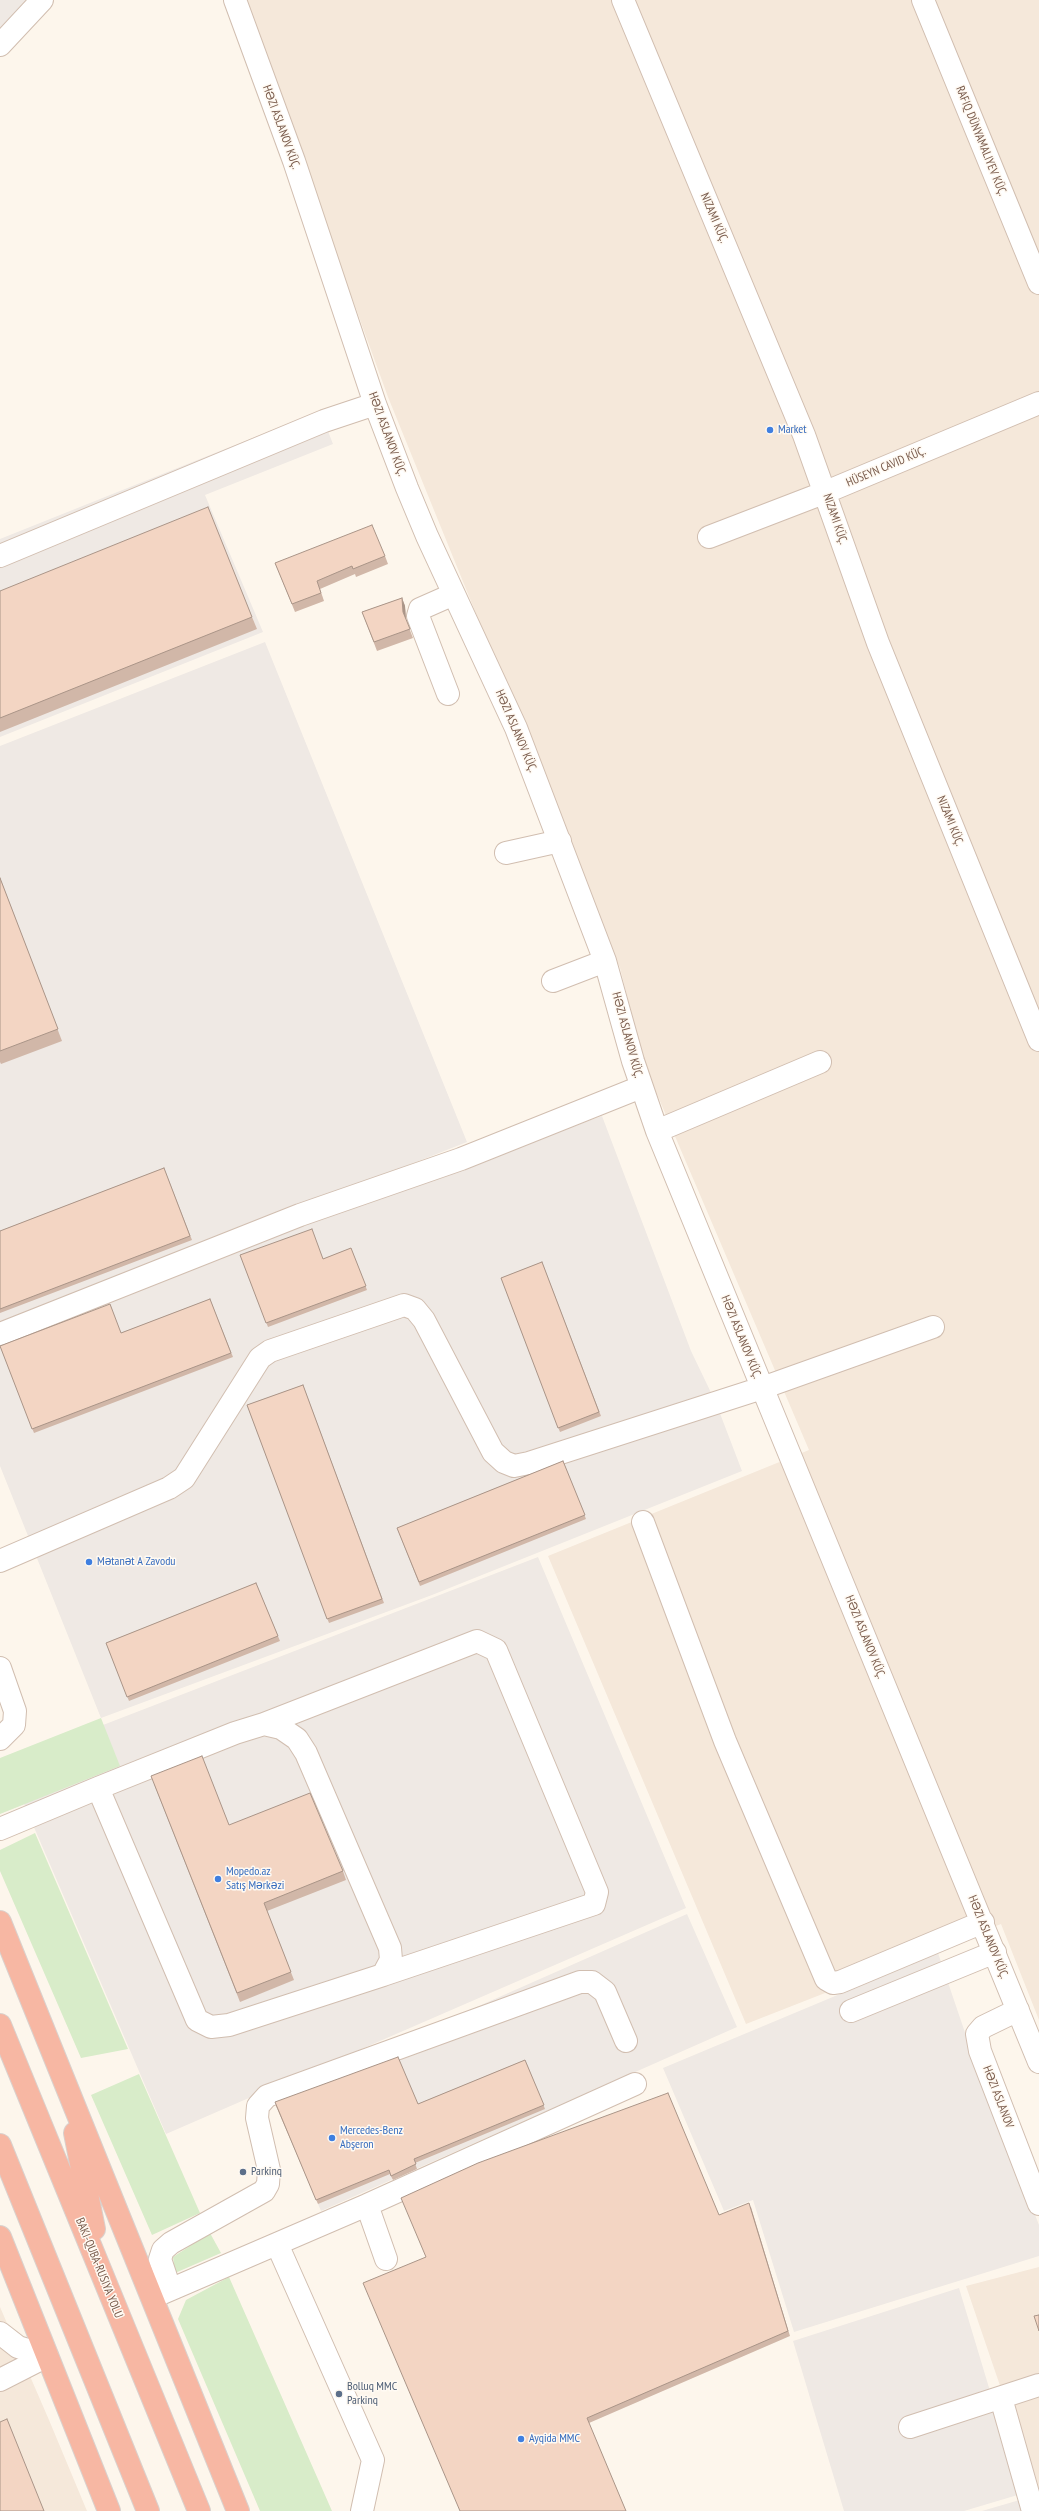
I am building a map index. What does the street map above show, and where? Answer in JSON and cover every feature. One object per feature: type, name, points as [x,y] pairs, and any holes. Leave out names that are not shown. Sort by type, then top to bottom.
[{"type":"highway","points":[[0,1922],[64,2080],[160,2294],[238,2511]]},
{"type":"highway","points":[[0,2025],[199,2511]]},
{"type":"highway","points":[[64,2080],[104,2279]]},
{"type":"highway","points":[[0,2145],[148,2511]]},
{"type":"highway","points":[[0,2237],[109,2511]]},
{"type":"street","points":[[0,45],[42,0]]},
{"type":"street","name":"HƏZI ASLANOV KÜÇ.","points":[[235,0],[301,184],[375,404],[418,516],[516,728],[605,961],[642,1087],[657,1131],[983,1922],[1039,2062]]},
{"type":"street","name":"NIZAMI KÜÇ.","points":[[623,0],[801,428],[826,492],[878,643],[1039,1040]]},
{"type":"street","points":[[923,0],[1039,283]]},
{"type":"street","name":"HÜSEYN CAVID KÜÇ.","points":[[709,537],[826,492],[1039,403]]},
{"type":"street","points":[[0,556],[324,420],[375,404]]},
{"type":"street","points":[[448,694],[418,616],[420,609],[454,594]]},
{"type":"street","points":[[506,853],[560,841]]},
{"type":"street","points":[[553,981],[605,961]]},
{"type":"street","points":[[657,1131],[820,1062]]},
{"type":"street","points":[[0,1334],[300,1215],[461,1159],[642,1087]]},
{"type":"street","points":[[0,1561],[169,1488],[184,1478],[260,1358],[270,1351],[404,1305],[415,1309],[424,1320],[493,1452],[504,1462],[514,1466],[529,1463],[762,1388],[933,1328]]},
{"type":"street","points":[[643,1522],[725,1741],[826,1979],[833,1983],[840,1982],[983,1922]]},
{"type":"street","points":[[0,1829],[98,1788],[234,1733],[264,1724],[477,1641],[496,1650],[597,1892],[594,1904],[229,2025],[211,2027],[197,2020],[98,1788]]},
{"type":"street","points":[[0,1668],[15,1711],[14,1725],[0,1739]]},
{"type":"street","points":[[264,1724],[281,1728],[297,1739],[306,1753],[390,1948],[391,1960],[383,1975]]},
{"type":"street","points":[[851,2011],[995,1952]]},
{"type":"street","points":[[626,2041],[605,1992],[592,1982],[580,1982],[267,2096],[258,2106],[257,2118],[269,2170],[268,2184],[264,2191],[171,2243],[163,2250],[160,2259],[160,2294],[367,2205],[635,2084]]},
{"type":"street","name":"HƏZI ASLANOV","points":[[1018,2010],[983,2027],[977,2034],[980,2051],[1039,2204]]},
{"type":"street","points":[[367,2205],[386,2258]]},
{"type":"street","points":[[277,2244],[373,2460],[362,2511]]},
{"type":"street","points":[[0,2333],[18,2347],[47,2356]]},
{"type":"street","points":[[0,2380],[47,2356]]},
{"type":"street","points":[[910,2427],[1039,2385]]},
{"type":"street","points":[[1001,2398],[1033,2511]]},
{"type":"shaded area","points":[[0,0],[28,0],[0,30]]},
{"type":"shaded area","points":[[244,0],[1039,0],[1039,2020],[1001,1924],[746,2024],[548,1556],[809,1450],[645,1066],[620,968],[388,397]]},
{"type":"shaded area","points":[[320,411],[333,444],[205,495],[263,632],[0,737],[0,539]]},
{"type":"shaded area","points":[[265,642],[467,1142],[0,1326],[0,746]]},
{"type":"shaded area","points":[[602,1116],[691,1351],[716,1403],[742,1471],[432,1595],[101,1718],[0,1466],[0,1341],[369,1199]]},
{"type":"shaded area","points":[[538,1557],[686,1908],[166,2134],[24,1804],[119,1766],[103,1725]]},
{"type":"shaded area","points":[[687,1914],[737,2027],[321,2211],[273,2097]]},
{"type":"shaded area","points":[[938,1953],[976,2065],[1039,2225],[1039,2256],[794,2332],[753,2200],[724,2211],[663,2068]]},
{"type":"shaded area","points":[[1039,2267],[1039,2500],[966,2286]]},
{"type":"shaded area","points":[[959,2288],[1021,2494],[964,2511],[844,2511],[793,2341]]},
{"type":"shaded area","points":[[0,2307],[49,2420],[87,2511],[0,2511]]},
{"type":"shaded area","points":[[1023,2499],[1025,2511],[982,2511]]},
{"type":"green space","points":[[101,1718],[120,1766],[0,1814],[0,1758]]},
{"type":"green space","points":[[35,1833],[128,2049],[81,2058],[0,1871],[0,1850]]},
{"type":"green space","points":[[139,2074],[200,2213],[152,2235],[91,2095]]},
{"type":"green space","points":[[210,2233],[221,2253],[175,2273],[173,2257]]},
{"type":"green space","points":[[229,2277],[332,2511],[260,2511],[178,2319],[186,2300]]},
{"type":"building","points":[[208,507],[252,617],[0,718],[0,591]]},
{"type":"building","points":[[372,525],[385,556],[353,569],[352,566],[317,581],[321,593],[292,604],[275,563]]},
{"type":"building","points":[[402,598],[403,612],[410,629],[374,642],[362,612]]},
{"type":"building","points":[[0,878],[58,1029],[0,1051]]},
{"type":"building","points":[[164,1168],[190,1236],[0,1309],[0,1231]]},
{"type":"building","points":[[312,1229],[323,1259],[351,1248],[366,1286],[266,1323],[240,1255]]},
{"type":"building","points":[[542,1262],[599,1412],[558,1428],[501,1278]]},
{"type":"building","points":[[210,1299],[231,1353],[32,1429],[0,1346],[110,1304],[121,1333]]},
{"type":"building","points":[[303,1385],[382,1599],[327,1619],[247,1405]]},
{"type":"building","points":[[563,1461],[585,1515],[419,1582],[397,1528]]},
{"type":"building","points":[[256,1583],[278,1636],[127,1697],[106,1643]]},
{"type":"building","points":[[202,1756],[229,1825],[310,1793],[343,1871],[264,1903],[291,1972],[237,1993],[151,1776]]},
{"type":"building","points":[[398,2057],[418,2104],[525,2060],[544,2105],[414,2159],[416,2164],[391,2176],[389,2170],[316,2200],[275,2102]]},
{"type":"building","points":[[668,2093],[719,2215],[749,2203],[788,2331],[587,2418],[626,2511],[460,2511],[363,2283],[426,2257],[401,2198],[478,2163]]},
{"type":"building","points":[[1039,2315],[1039,2331],[1034,2316]]},
{"type":"building","points":[[7,2419],[44,2511],[0,2511],[0,2422]]},
{"type":"place","name":"Market","points":[[770,430]]},
{"type":"place","name":"Mətanət A Zavodu","points":[[89,1562]]},
{"type":"place","name":"Mopedo.az Satış Mərkəzi","points":[[218,1879]]},
{"type":"place","name":"Mercedes-Benz Abşeron","points":[[332,2138]]},
{"type":"place","name":"Parkinq","points":[[243,2172]]},
{"type":"place","name":"Bolluq MMC Parkinq","points":[[339,2394]]},
{"type":"place","name":"Ayqida MMC","points":[[521,2439]]}]
